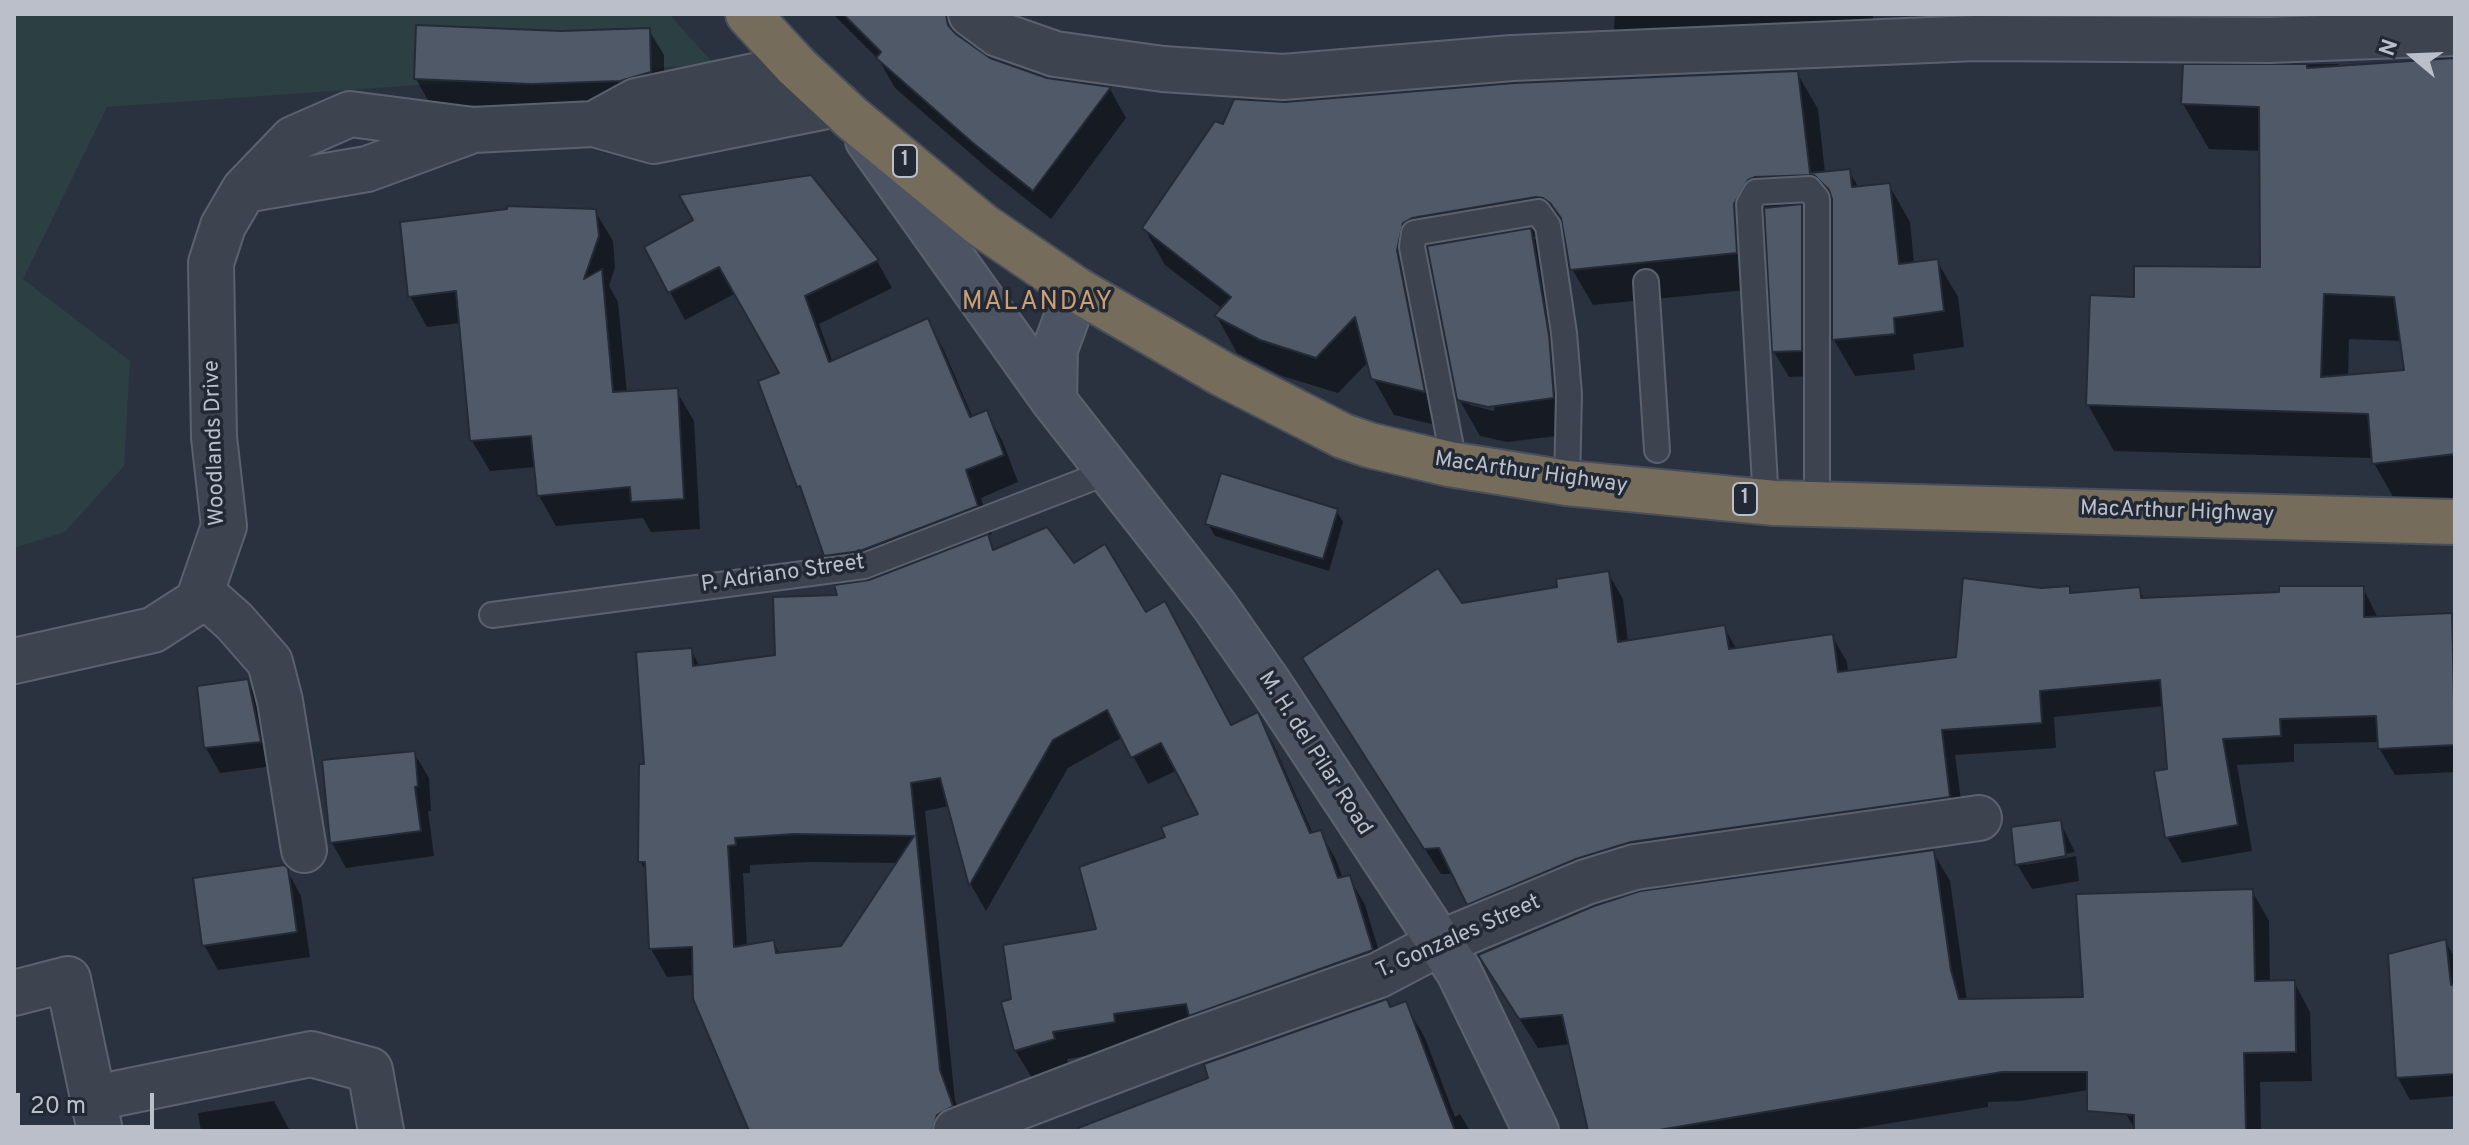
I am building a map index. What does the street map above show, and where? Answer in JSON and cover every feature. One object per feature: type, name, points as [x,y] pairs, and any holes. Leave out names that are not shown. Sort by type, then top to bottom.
[{"type":"highway","name":"MacArthur Highway","points":[[748,14],[797,67],[845,111],[983,226],[1077,290],[1224,375],[1343,436],[1449,464],[1567,483],[1766,502],[2455,522]]},
{"type":"main road","name":"M. H. del Pilar Road","points":[[845,111],[1054,401],[1214,605],[1268,682],[1459,972],[1536,1131]]},
{"type":"main road","points":[[1054,401],[1055,349],[1077,290]]},
{"type":"street","points":[[971,14],[998,34],[1055,54],[1163,69],[1283,77],[1512,58],[1976,38],[2270,27],[2455,33]]},
{"type":"street","name":"Woodlands Drive","points":[[594,124],[636,101],[797,67]]},
{"type":"street","name":"Woodlands Drive","points":[[14,661],[153,630],[198,601],[224,526],[214,437],[211,263],[223,226],[244,190],[367,169],[473,130],[594,124],[654,141],[845,111]]},
{"type":"street","points":[[201,592],[234,621],[270,662],[280,701],[304,850]]},
{"type":"street","name":"T. Gonzales Street","points":[[956,1131],[1184,1044],[1379,975],[1440,943],[1586,882],[1635,867],[1979,818]]},
{"type":"street","points":[[14,993],[68,979],[97,1114],[311,1054],[370,1070],[381,1131]]},
{"type":"lane","points":[[1766,502],[1749,204],[1756,192],[1798,188],[1809,189],[1817,199],[1817,504]]},
{"type":"lane","points":[[1449,464],[1450,442],[1412,247],[1414,233],[1538,212],[1548,226],[1564,333],[1569,394],[1567,483]]},
{"type":"lane","points":[[1646,282],[1657,450]]},
{"type":"lane","name":"P. Adriano Street","points":[[492,615],[864,566],[1108,472]]},
{"type":"shaded area","points":[[14,14],[669,14],[714,64],[107,107],[23,279],[130,361],[124,466],[65,532],[14,548]]},
{"type":"building","points":[[843,14],[946,14],[948,25],[956,34],[990,58],[1047,78],[1111,87],[1033,191],[876,58],[881,52]]},
{"type":"building","points":[[416,25],[561,31],[650,28],[651,72],[620,81],[531,84],[414,79]]},
{"type":"building","points":[[2455,58],[2455,454],[2372,464],[2368,414],[2086,405],[2090,295],[2134,297],[2134,266],[2260,267],[2259,107],[2181,104],[2183,64],[2307,64],[2307,68]],"holes":[[[2324,294],[2394,297],[2404,370],[2321,377]]]},
{"type":"building","points":[[1798,71],[1810,173],[1850,169],[1852,187],[1890,183],[1899,264],[1938,259],[1944,311],[1894,318],[1895,334],[1832,340],[1832,199],[1829,190],[1814,175],[1755,177],[1748,180],[1734,204],[1737,253],[1570,270],[1561,218],[1550,203],[1536,197],[1412,218],[1403,223],[1397,250],[1425,392],[1371,379],[1355,317],[1316,358],[1260,340],[1214,316],[1231,297],[1142,228],[1215,121],[1223,124],[1234,99],[1285,102],[1514,83]]},
{"type":"building","points":[[811,175],[879,260],[805,296],[829,362],[928,318],[970,417],[987,410],[1004,455],[966,470],[978,506],[860,551],[824,556],[758,381],[779,373],[719,267],[668,293],[644,247],[693,220],[679,195]]},
{"type":"building","points":[[1802,204],[1802,351],[1772,352],[1764,208]]},
{"type":"building","points":[[507,206],[596,209],[599,236],[584,279],[602,269],[613,392],[678,388],[684,499],[631,502],[630,487],[537,496],[531,436],[470,441],[456,291],[408,297],[400,222],[507,209]]},
{"type":"building","points":[[1531,228],[1549,335],[1554,398],[1488,407],[1457,400],[1427,246]]},
{"type":"building","points":[[1221,473],[1338,509],[1323,559],[1205,524]]},
{"type":"building","points":[[1047,527],[1074,563],[1105,544],[1146,612],[1165,601],[1231,725],[1258,712],[1310,833],[1321,830],[1338,878],[1350,875],[1373,950],[1189,1016],[1186,1004],[1114,1014],[1115,1022],[1053,1032],[1055,1039],[1014,1051],[1001,1002],[1011,999],[1003,945],[1096,929],[1079,867],[1165,837],[1161,827],[1198,814],[1161,743],[1131,758],[1107,710],[1053,740],[969,886],[940,778],[911,783],[940,1070],[953,1106],[937,1115],[932,1131],[749,1131],[693,999],[692,947],[649,949],[645,862],[638,862],[639,764],[644,764],[636,652],[692,648],[693,666],[775,655],[773,597],[837,595],[834,585],[869,580],[988,534],[993,550]],"holes":[[[794,834],[914,836],[841,946],[776,953],[774,940],[734,947],[728,846],[736,845],[735,838]]]},
{"type":"building","points":[[1438,568],[1462,603],[1557,587],[1556,579],[1609,571],[1618,642],[1725,625],[1729,649],[1833,634],[1838,672],[1956,657],[1963,578],[2041,588],[2070,586],[2070,593],[2140,587],[2141,598],[2279,592],[2279,586],[2364,586],[2364,617],[2452,613],[2455,745],[2378,749],[2376,716],[2280,719],[2281,736],[2223,739],[2238,825],[2165,838],[2154,771],[2167,769],[2160,680],[2040,691],[2042,723],[1942,730],[1950,797],[1631,842],[1576,859],[1467,905],[1439,848],[1424,849],[1302,658]]},
{"type":"building","points":[[248,679],[261,742],[204,748],[197,686]]},
{"type":"building","points":[[415,751],[418,786],[415,787],[421,831],[330,843],[322,760]]},
{"type":"building","points":[[2061,820],[2066,856],[2015,865],[2011,827]]},
{"type":"building","points":[[1934,850],[1951,970],[1959,999],[2083,997],[2076,894],[2253,889],[2255,981],[2295,980],[2296,1052],[2244,1053],[2246,1131],[2134,1131],[2134,1115],[2087,1111],[2087,1072],[2002,1072],[1653,1131],[1588,1131],[1562,1015],[1519,1019],[1478,955],[1594,906],[1640,891]]},
{"type":"building","points":[[284,865],[288,868],[297,932],[202,946],[193,878]]},
{"type":"building","points":[[2446,939],[2451,985],[2455,984],[2455,1074],[2396,1078],[2388,954]]},
{"type":"building","points":[[1387,999],[1390,1007],[1406,1001],[1455,1131],[1079,1131],[1078,1128],[1208,1078],[1204,1064]]},
{"type":"district","name":"MALANDAY","points":[[1038,304]]}]
